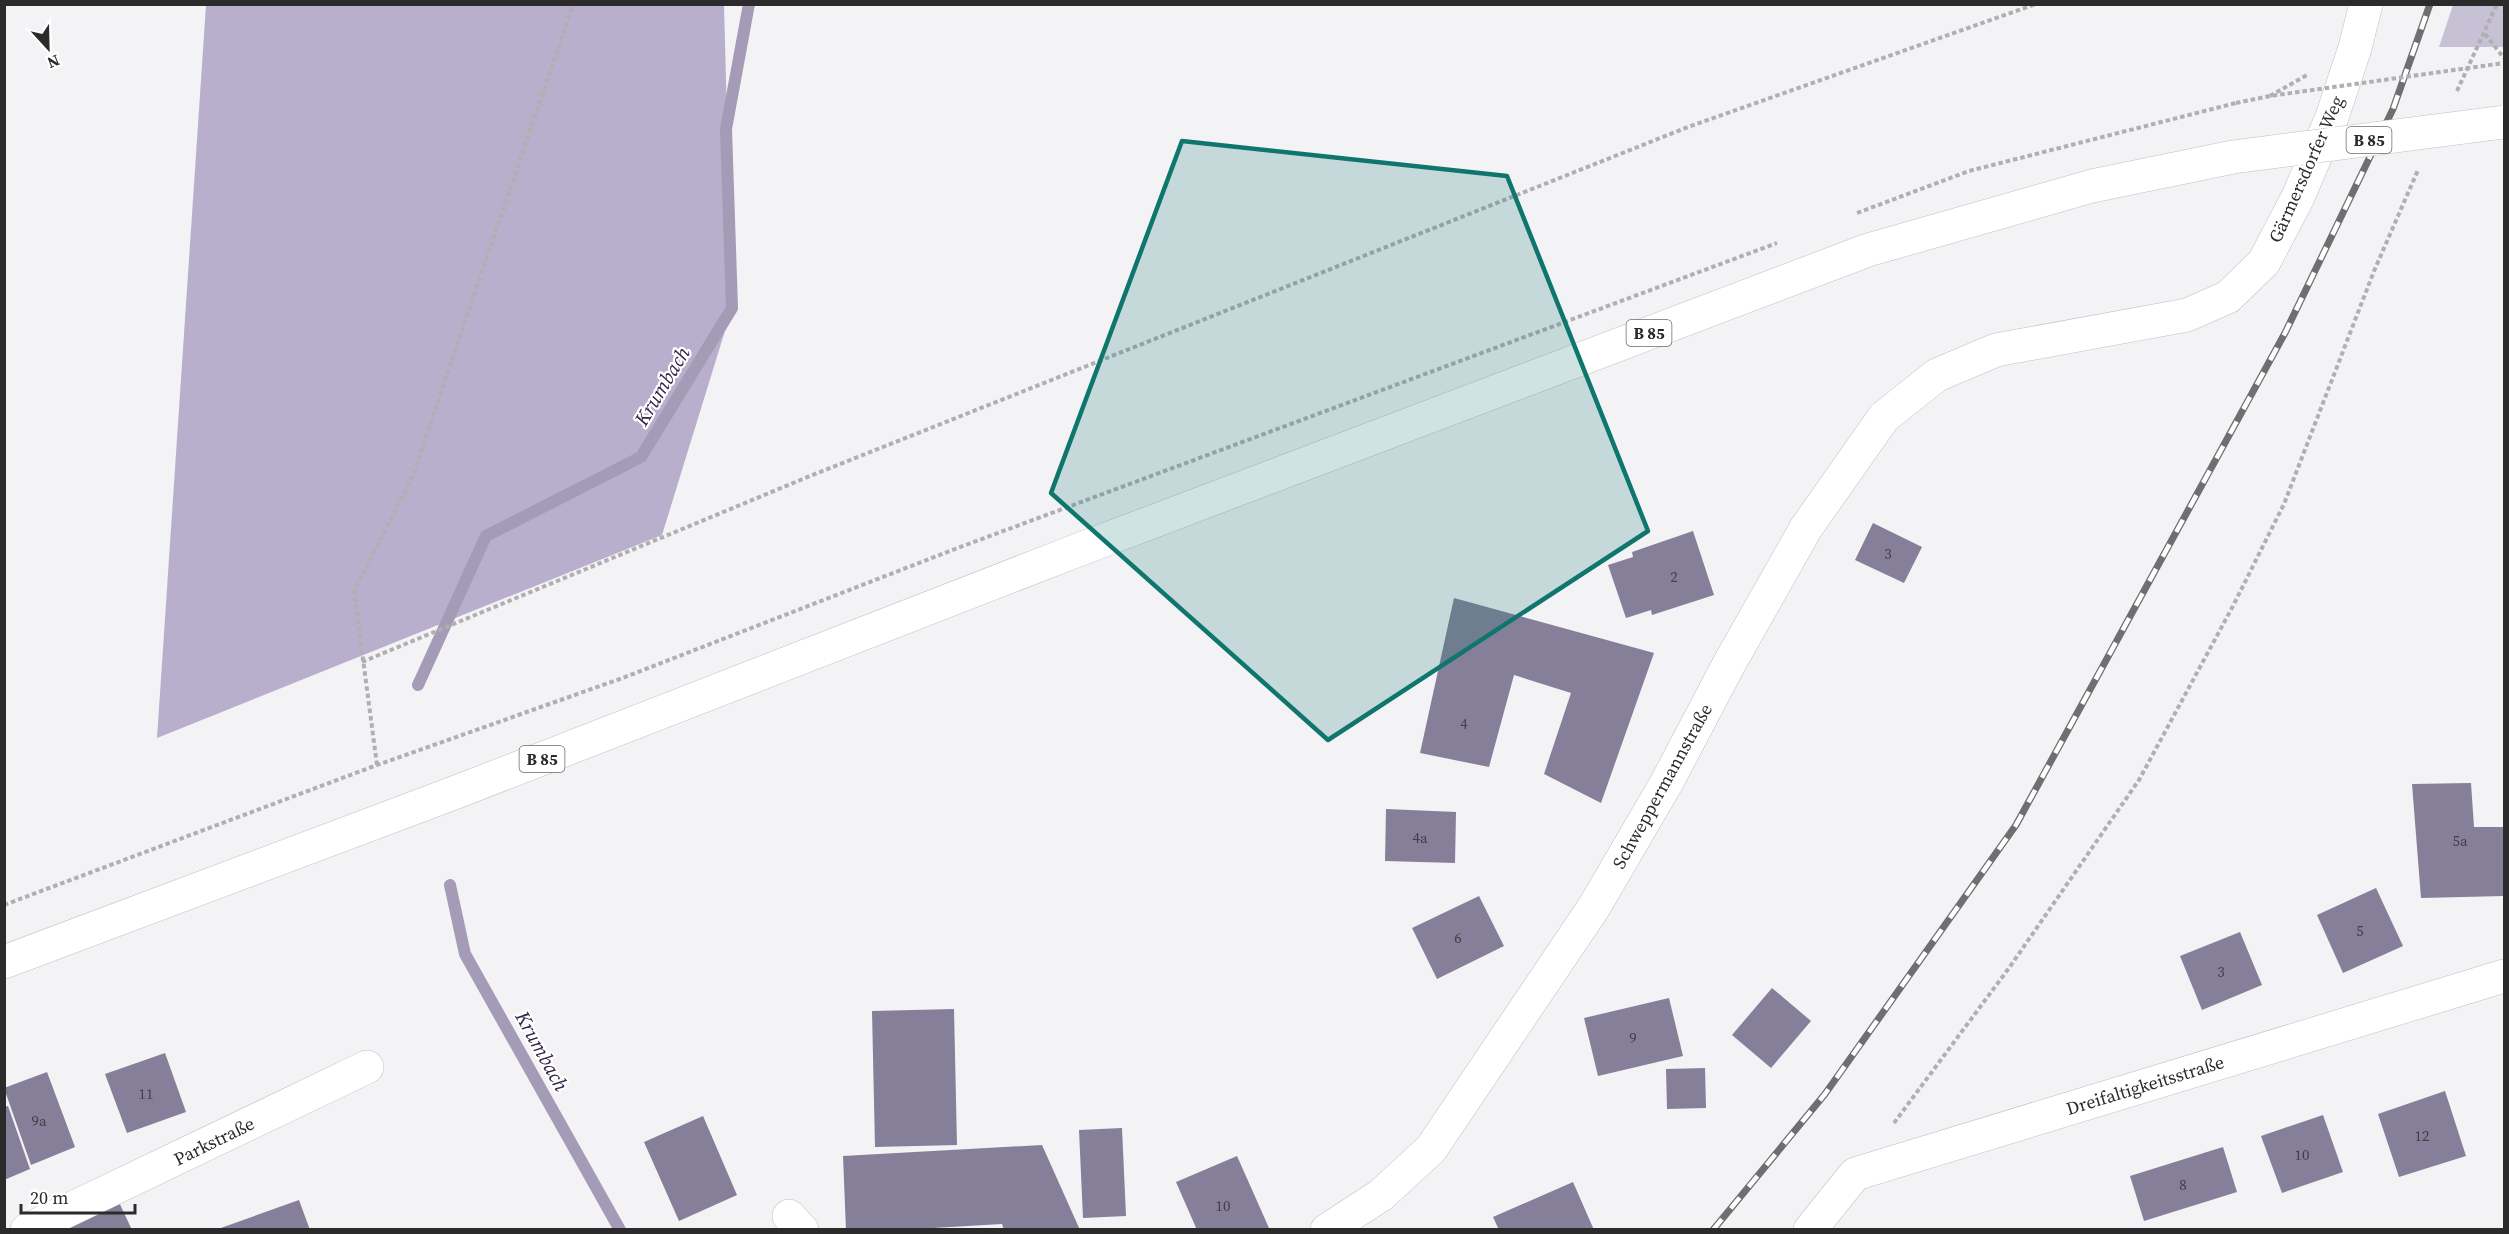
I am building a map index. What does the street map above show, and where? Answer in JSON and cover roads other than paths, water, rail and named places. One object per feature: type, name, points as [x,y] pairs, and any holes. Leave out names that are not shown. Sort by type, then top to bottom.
[{"type":"street","name":"Gärmersdorfer Weg","points":[[1995,350],[2187,315],[2228,297],[2264,262],[2298,198],[2332,117],[2355,48],[2366,4]]},
{"type":"street","name":"B 85","points":[[4,962],[470,787],[1078,550],[1868,250],[2092,186],[2234,157],[2505,122]]},
{"type":"street","name":"Schweppermannstraße","points":[[1327,1230],[1381,1195],[1431,1149],[1438,1139],[1594,907],[1667,782],[1729,664],[1806,528],[1884,417],[1937,375],[1995,350]]},
{"type":"street","name":"Dreifaltigkeitsstraße","points":[[1810,1230],[1855,1174],[2505,976]]},
{"type":"street","name":"Parkstraße","points":[[27,1230],[367,1067]]},
{"type":"waterway","name":"Krumbach","points":[[418,685],[486,536],[641,457],[732,308],[726,129],[749,4]]},
{"type":"waterway","name":"Krumbach","points":[[450,885],[465,954],[620,1230]]},
{"type":"railway","points":[[1713,1230],[1825,1094],[2016,825],[2285,333],[2393,109],[2430,4]]}]
